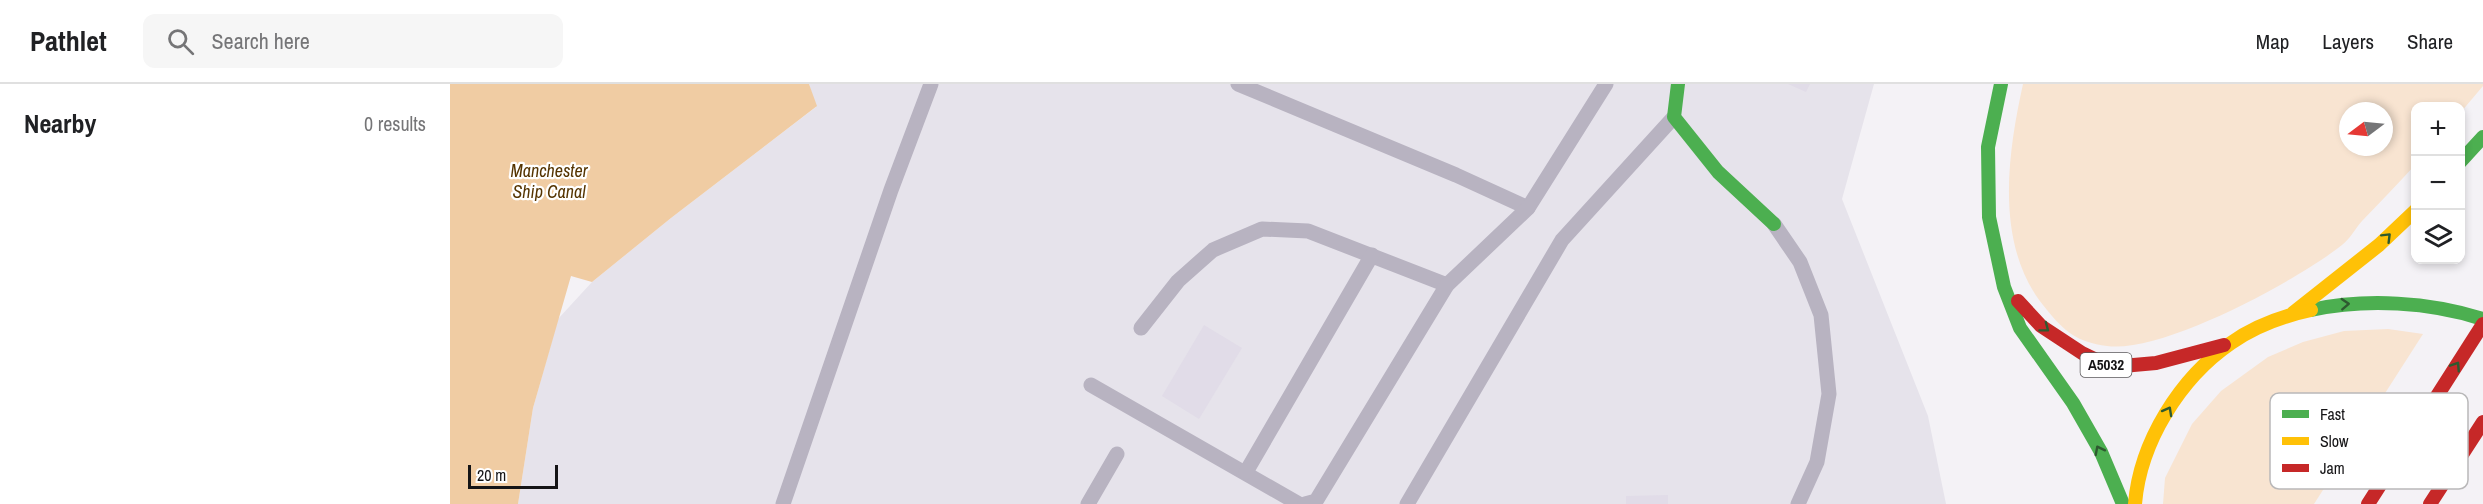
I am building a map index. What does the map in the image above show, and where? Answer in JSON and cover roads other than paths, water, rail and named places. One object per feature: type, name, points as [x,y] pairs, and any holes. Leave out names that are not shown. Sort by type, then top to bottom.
[{"type":"main road","points":[[1678,84],[1674,117],[1718,172],[1774,224]]},
{"type":"main road","name":"A5032","points":[[2001,84],[1988,147],[1989,217],[2004,287],[2020,328],[2073,403],[2101,452],[2123,504]]},
{"type":"main road","points":[[2465,157],[2483,137]]},
{"type":"main road","points":[[2293,314],[2379,245],[2411,214]]},
{"type":"main road","name":"A5032","points":[[2004,287],[2041,326],[2082,353],[2111,367],[2156,363],[2232,343]]},
{"type":"main road","name":"A5032","points":[[2135,504],[2144,455],[2172,403],[2210,358],[2253,328],[2293,314],[2339,304],[2419,306],[2483,319]]},
{"type":"main road","points":[[2439,393],[2483,324]]},
{"type":"main road","points":[[2468,445],[2483,422]]},
{"type":"main road","points":[[2368,504],[2378,489]]},
{"type":"main road","points":[[2430,504],[2440,489]]},
{"type":"lane","points":[[783,504],[891,190],[931,84]]},
{"type":"lane","points":[[1238,84],[1477,184],[1528,208]]},
{"type":"lane","points":[[1305,504],[1316,501],[1447,285],[1528,208],[1606,84]]},
{"type":"lane","points":[[1407,504],[1562,240],[1674,117]]},
{"type":"lane","points":[[1774,224],[1800,262],[1821,315],[1829,394],[1817,462],[1798,504]]},
{"type":"lane","points":[[1141,328],[1178,282],[1213,250],[1262,229],[1308,231],[1447,285]]},
{"type":"lane","points":[[1246,472],[1372,255]]},
{"type":"lane","points":[[1091,385],[1299,504]]},
{"type":"lane","points":[[1088,504],[1117,454]]},
{"type":"water","name":"Manchester Ship Canal","points":[[450,84],[809,84],[817,106],[592,282],[571,276],[533,408],[518,504],[450,504]]}]
